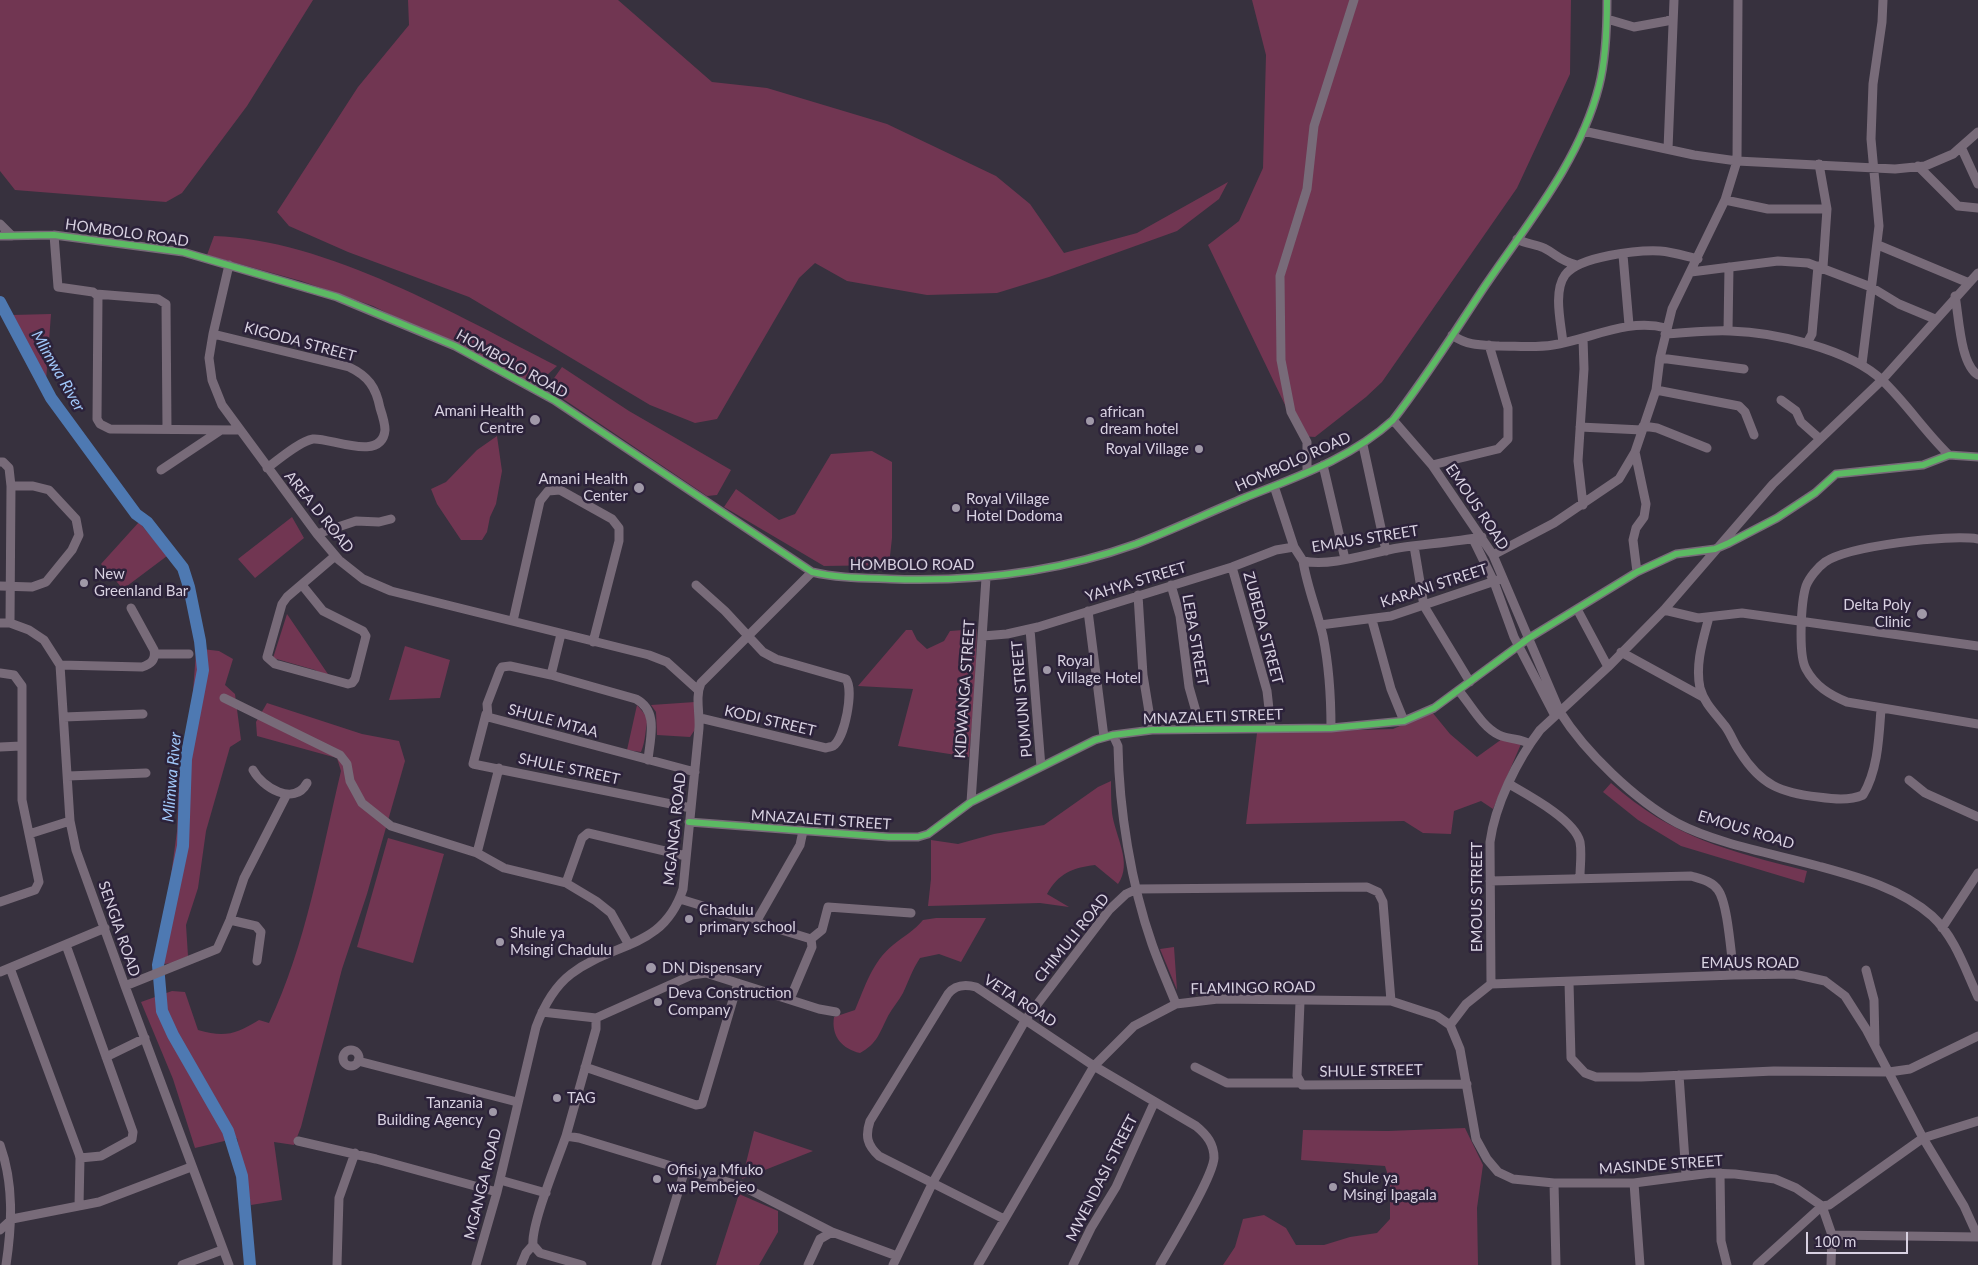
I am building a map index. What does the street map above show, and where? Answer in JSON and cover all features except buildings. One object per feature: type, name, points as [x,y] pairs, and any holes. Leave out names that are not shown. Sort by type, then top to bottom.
[{"type":"street","points":[[1307,472],[1307,442],[1291,412],[1281,360],[1280,276],[1307,189],[1314,126],[1354,0]]},
{"type":"street","name":"HOMBOLO ROAD","points":[[0,236],[54,235],[183,252],[337,297],[455,346],[554,400],[812,572],[829,576],[915,580],[986,578],[1078,560],[1136,544],[1323,465],[1363,445],[1393,420],[1560,175],[1583,131],[1599,86],[1607,19],[1607,0]]},
{"type":"street","points":[[1668,149],[1674,0]]},
{"type":"street","points":[[1493,555],[1554,523],[1619,479],[1635,452],[1656,390],[1665,331],[1680,289],[1698,259],[1725,200],[1737,161],[1738,0]]},
{"type":"street","points":[[1862,364],[1878,246],[1879,226],[1871,139],[1873,84],[1882,22],[1883,0]]},
{"type":"street","points":[[1607,19],[1634,27],[1667,22],[1673,18]]},
{"type":"street","points":[[1583,131],[1737,161],[1895,169],[1918,166],[1953,154],[1978,132]]},
{"type":"street","points":[[1961,147],[1978,184]]},
{"type":"street","points":[[1808,343],[1812,334],[1827,209],[1819,164]]},
{"type":"street","points":[[1918,166],[1958,206],[1978,208]]},
{"type":"street","points":[[1725,200],[1768,209],[1827,209]]},
{"type":"street","points":[[0,224],[12,236]]},
{"type":"street","points":[[54,235],[58,287],[96,294],[158,300],[166,304],[166,429]]},
{"type":"street","points":[[1517,239],[1528,245],[1542,248],[1560,260],[1577,264]]},
{"type":"street","points":[[1878,246],[1969,283]]},
{"type":"street","points":[[1563,343],[1560,290],[1566,274],[1577,264],[1590,259],[1658,251],[1698,259]]},
{"type":"street","points":[[1622,255],[1629,326]]},
{"type":"street","points":[[1691,272],[1778,261],[1800,262],[1821,266],[1871,287],[1900,304],[1935,319]]},
{"type":"street","name":"AREA D ROAD","points":[[229,265],[212,334],[209,358],[212,380],[222,405],[267,468],[335,556],[363,579],[391,591],[649,655],[667,662],[698,690]]},
{"type":"street","points":[[1728,331],[1730,267]]},
{"type":"street","name":"EMOUS STREET","points":[[1491,984],[1490,881],[1492,829],[1509,784],[1530,744],[1540,730],[1608,667],[1664,610],[1773,484],[1819,438],[1882,380],[1955,296],[1978,273]]},
{"type":"street","points":[[96,294],[98,300],[98,422],[110,429],[240,430]]},
{"type":"street","points":[[1955,296],[1966,358],[1972,370],[1978,375]]},
{"type":"street","points":[[1452,334],[1463,342],[1475,346],[1545,346],[1629,326],[1649,324],[1665,331],[1728,331],[1808,343],[1862,364],[1882,380],[1948,455]]},
{"type":"street","name":"KIGODA STREET","points":[[212,334],[349,367],[363,373],[373,385],[378,397],[385,430],[383,438],[377,444],[356,447],[313,439],[306,441],[267,468]]},
{"type":"street","points":[[1583,338],[1584,369],[1578,461],[1583,505]]},
{"type":"street","points":[[1432,466],[1498,449],[1508,439],[1508,408],[1488,345]]},
{"type":"street","points":[[1660,358],[1744,369]]},
{"type":"street","points":[[1656,390],[1738,406],[1745,412],[1754,435]]},
{"type":"street","points":[[1781,400],[1796,411],[1801,422],[1819,438]]},
{"type":"street","name":"EMOUS ROAD","points":[[1393,420],[1432,466],[1477,538],[1493,555],[1529,638],[1558,714],[1612,773],[1648,803],[1677,822],[1705,834],[1859,878],[1899,894],[1932,916],[1953,941],[1978,998]]},
{"type":"street","points":[[1580,427],[1657,428],[1708,448]]},
{"type":"street","points":[[161,470],[222,430]]},
{"type":"street","points":[[1363,445],[1386,551]]},
{"type":"street","points":[[1635,452],[1646,504],[1644,517],[1636,528],[1633,540],[1637,572]]},
{"type":"street","points":[[1715,549],[1777,518],[1815,492],[1836,474],[1923,466],[1948,455],[1978,456]]},
{"type":"street","points":[[0,462],[3,462],[9,468],[11,486],[10,623]]},
{"type":"street","points":[[1323,465],[1345,559]]},
{"type":"street","points":[[0,586],[32,587],[46,582],[72,550],[79,535],[76,518],[49,490],[33,486],[11,486]]},
{"type":"street","name":"EMAUS STREET","points":[[1274,486],[1294,547],[1303,561],[1313,563],[1345,559],[1414,546],[1477,538]]},
{"type":"street","points":[[513,621],[540,501],[548,491],[560,490],[612,519],[619,528],[619,541],[594,642]]},
{"type":"street","points":[[317,534],[356,521],[379,522],[391,519]]},
{"type":"street","points":[[0,524],[10,525]]},
{"type":"street","points":[[1477,538],[1519,645],[1558,714]]},
{"type":"street","points":[[1978,539],[1931,539],[1848,552],[1834,556],[1823,563],[1806,586],[1801,653],[1810,675],[1831,696],[1847,702],[1881,709],[1978,724]]},
{"type":"street","points":[[1414,546],[1424,606],[1470,682]]},
{"type":"street","name":"YAHYA STREET","points":[[983,636],[1030,629],[1232,567],[1276,550],[1294,547]]},
{"type":"street","name":"MNAZALETI STREET","points":[[689,822],[889,838],[918,837],[936,830],[971,802],[1108,736],[1152,730],[1271,727],[1331,728],[1404,721],[1434,708],[1529,638],[1637,572],[1676,554],[1715,549]]},
{"type":"street","points":[[302,585],[322,611],[363,631],[366,636],[356,678],[352,683],[348,684],[275,664],[268,660],[267,653],[282,604],[302,585],[335,556]]},
{"type":"street","points":[[1303,561],[1309,592],[1320,625],[1331,696],[1331,728]]},
{"type":"street","name":"ZUBEDA STREET","points":[[1232,567],[1263,675],[1271,727]]},
{"type":"street","points":[[698,690],[701,683],[812,572]]},
{"type":"street","name":"KIDWANGA STREET","points":[[971,802],[986,578]]},
{"type":"street","name":"KARANI STREET","points":[[1320,625],[1372,620],[1424,606],[1504,578]]},
{"type":"street","name":"LEBA STREET","points":[[1171,585],[1180,616],[1189,687],[1201,729]]},
{"type":"street","points":[[696,586],[725,611],[748,636]]},
{"type":"street","points":[[1138,595],[1143,675],[1152,730]]},
{"type":"street","points":[[60,665],[142,667],[152,662],[155,654],[131,608]]},
{"type":"street","points":[[1577,609],[1608,667]]},
{"type":"street","points":[[1664,610],[1689,617],[1709,617],[1734,612],[1978,646]]},
{"type":"street","points":[[1088,611],[1108,736],[1118,746],[1124,822],[1137,889],[1151,943],[1176,1004]]},
{"type":"street","points":[[1703,698],[1699,679],[1699,661],[1709,617]]},
{"type":"street","name":"KARANI STREET","points":[[1372,620],[1391,689],[1404,721]]},
{"type":"street","name":"SENGIA ROAD","points":[[0,623],[10,623],[30,630],[44,640],[60,665],[70,821],[76,850],[124,986],[229,1265]]},
{"type":"street","name":"PUMUNI STREET","points":[[1030,629],[1041,767]]},
{"type":"street","points":[[561,634],[551,675],[636,699],[646,705],[651,718],[648,760]]},
{"type":"street","name":"KODI STREET","points":[[700,718],[826,748],[833,746],[839,738],[848,707],[850,690],[846,679],[776,659],[763,652],[748,636]]},
{"type":"street","points":[[1621,652],[1703,698],[1726,728],[1752,770],[1780,790],[1831,798],[1857,798],[1863,795],[1869,785],[1878,744],[1881,709]]},
{"type":"street","points":[[155,654],[188,654]]},
{"type":"street","name":"SHULE MTAA","points":[[551,675],[510,666],[502,667],[487,704],[486,714],[491,719],[695,772]]},
{"type":"street","points":[[0,673],[14,674],[20,681],[22,800],[39,885],[35,890],[0,902]]},
{"type":"street","name":"MGANGA ROAD","points":[[476,1265],[500,1180],[516,1102],[542,1012],[553,992],[571,974],[648,937],[666,922],[680,899],[683,889],[700,718],[698,690]]},
{"type":"street","points":[[1459,691],[1491,731],[1502,737],[1522,739],[1530,744]]},
{"type":"street","points":[[224,698],[340,755],[347,764],[350,781],[362,803],[391,826],[476,853],[504,868],[566,883],[596,900],[611,913],[629,945]]},
{"type":"street","points":[[64,717],[144,714]]},
{"type":"street","points":[[486,714],[473,764],[499,768]]},
{"type":"street","points":[[0,747],[20,746]]},
{"type":"street","name":"SHULE STREET","points":[[476,853],[499,768],[691,808]]},
{"type":"street","points":[[253,770],[262,784],[287,794],[299,792],[307,783]]},
{"type":"street","points":[[68,776],[146,773]]},
{"type":"street","points":[[1909,780],[1925,793],[1978,817]]},
{"type":"street","points":[[1509,784],[1552,810],[1578,838],[1580,877]]},
{"type":"street","points":[[124,986],[165,971],[217,948],[230,920],[244,878],[287,794]]},
{"type":"street","points":[[30,834],[70,821]]},
{"type":"street","points":[[756,922],[796,851],[802,832]]},
{"type":"street","points":[[566,883],[582,838],[588,833],[686,856]]},
{"type":"street","points":[[1942,928],[1978,873]]},
{"type":"street","points":[[1490,881],[1580,877],[1691,876],[1709,882],[1719,890],[1724,902],[1734,975]]},
{"type":"street","points":[[1137,889],[1357,886],[1372,889],[1378,892],[1383,902],[1390,1001]]},
{"type":"street","name":"CHIMULI ROAD","points":[[895,1261],[933,1182],[1026,1019],[1109,910],[1126,894],[1137,889]]},
{"type":"street","points":[[680,899],[811,939]]},
{"type":"street","points":[[811,939],[822,930],[828,907],[911,914]]},
{"type":"street","points":[[230,920],[256,926],[261,932],[257,961]]},
{"type":"street","points":[[0,972],[105,928]]},
{"type":"street","points":[[790,999],[812,947],[811,939]]},
{"type":"street","points":[[66,945],[134,1136],[132,1139],[101,1156],[80,1158]]},
{"type":"street","points":[[10,968],[80,1158],[79,1206]]},
{"type":"street","points":[[1866,970],[1874,1000],[1875,1044]]},
{"type":"street","points":[[542,1012],[596,1018],[692,974],[706,973],[836,1012]]},
{"type":"street","name":"EMAUS ROAD","points":[[1491,984],[1794,974],[1825,981],[1845,996],[1875,1044],[1923,1138],[1947,1175],[1978,1237]]},
{"type":"street","points":[[1570,982],[1569,1051],[1571,1058],[1580,1069],[1596,1077],[1774,1071],[1889,1072],[1910,1069],[1978,1036]]},
{"type":"street","points":[[585,1067],[696,1105],[702,1104],[738,983]]},
{"type":"street","points":[[1450,1025],[1466,1004],[1491,984]]},
{"type":"street","name":"VETA ROAD","points":[[1004,1219],[879,1156],[871,1149],[867,1136],[870,1121],[948,994],[955,988],[963,985],[976,987],[1094,1066],[1196,1126],[1211,1142],[1214,1156],[1212,1171],[1160,1265]]},
{"type":"street","name":"FLAMINGO ROAD","points":[[981,1264],[1004,1219],[1094,1066],[1134,1026],[1176,1004],[1218,999],[1300,1002],[1390,1001],[1437,1016],[1450,1025]]},
{"type":"street","name":"SHULE STREET","points":[[1300,1002],[1297,1076],[1299,1083],[1308,1086],[1467,1084]]},
{"type":"street","points":[[521,1265],[526,1253],[533,1245],[533,1235],[566,1136],[596,1029],[596,1018]]},
{"type":"street","name":"MASINDE STREET","points":[[1450,1025],[1460,1049],[1476,1139],[1487,1160],[1498,1172],[1514,1179],[1554,1183],[1634,1183],[1686,1175],[1720,1173],[1775,1179],[1796,1188],[1822,1206]]},
{"type":"street","points":[[106,1057],[145,1038]]},
{"type":"street","points":[[358,1061],[516,1102]]},
{"type":"street","points":[[1195,1068],[1227,1083],[1299,1083]]},
{"type":"street","points":[[1679,1075],[1686,1175]]},
{"type":"street","name":"MWENDASI STREET","points":[[1073,1265],[1091,1228],[1116,1187],[1154,1103]]},
{"type":"street","points":[[1757,1265],[1822,1206],[1829,1205],[1923,1138],[1978,1121]]},
{"type":"street","points":[[566,1136],[579,1138],[681,1169],[729,1181],[895,1261]]},
{"type":"street","points":[[298,1141],[355,1153],[497,1192]]},
{"type":"street","points":[[0,1145],[8,1179],[12,1219],[6,1265]]},
{"type":"street","points":[[336,1265],[339,1198],[355,1153]]},
{"type":"street","points":[[0,1230],[12,1219],[99,1202],[191,1167]]},
{"type":"street","points":[[656,1265],[683,1176],[681,1169]]},
{"type":"street","points":[[1720,1173],[1721,1241],[1727,1265]]},
{"type":"street","points":[[500,1180],[546,1193]]},
{"type":"street","points":[[1554,1183],[1556,1265]]},
{"type":"street","points":[[1634,1183],[1640,1265]]},
{"type":"street","points":[[1822,1206],[1832,1235],[1831,1265]]},
{"type":"street","points":[[808,1265],[820,1238],[832,1232]]},
{"type":"street","points":[[1832,1235],[1978,1237]]},
{"type":"street","points":[[533,1245],[540,1253],[582,1265]]},
{"type":"street","points":[[182,1265],[222,1250]]},
{"type":"shaded area","points":[[0,0],[313,0],[247,106],[182,193],[166,202],[15,190],[0,171]]},
{"type":"shaded area","points":[[408,0],[618,0],[712,82],[767,88],[887,124],[996,176],[1030,204],[1064,253],[1137,233],[1228,182],[1219,199],[1177,231],[1049,277],[997,293],[927,295],[847,281],[815,263],[799,278],[717,419],[695,423],[650,405],[469,297],[348,252],[289,226],[277,212],[358,87],[409,25]]},
{"type":"shaded area","points":[[1252,0],[1571,0],[1570,74],[1517,188],[1382,382],[1315,437],[1300,436],[1208,245],[1239,221],[1263,168],[1266,55]]},
{"type":"shaded area","points":[[214,236],[257,240],[346,265],[434,304],[557,366],[535,386],[373,306],[301,281],[207,255]]},
{"type":"shaded area","points":[[51,314],[46,381],[12,315]]},
{"type":"shaded area","points":[[562,367],[629,411],[731,470],[717,495],[707,496],[547,388]]},
{"type":"shaded area","points":[[497,436],[502,471],[496,504],[490,517],[487,532],[482,540],[461,540],[437,504],[431,489],[446,482],[477,450]]},
{"type":"shaded area","points":[[872,451],[892,462],[892,538],[889,565],[824,566],[724,507],[736,489],[779,520],[795,514],[831,454]]},
{"type":"shaded area","points":[[292,517],[304,538],[255,578],[238,559]]},
{"type":"shaded area","points":[[139,522],[167,556],[123,589],[101,564]]},
{"type":"shaded area","points":[[287,614],[332,680],[315,670],[273,658]]},
{"type":"shaded area","points":[[977,629],[975,691],[969,757],[898,746],[913,689],[858,686],[906,630],[912,630],[917,640],[927,649],[944,641],[950,631]]},
{"type":"shaded area","points":[[405,646],[450,660],[440,698],[389,700]]},
{"type":"shaded area","points":[[202,649],[219,651],[233,659],[225,685],[235,694],[241,740],[230,747],[206,831],[198,888],[186,925],[188,956],[174,963],[154,965],[156,947],[166,913],[177,831],[179,776],[190,730],[196,652]]},
{"type":"shaded area","points":[[695,702],[696,728],[690,737],[657,735],[656,712],[651,705]]},
{"type":"shaded area","points":[[267,703],[362,734],[399,741],[405,761],[367,894],[342,969],[301,1127],[294,1145],[274,1142],[282,1200],[251,1205],[237,1138],[195,1148],[173,1079],[141,1002],[172,991],[185,992],[198,1030],[223,1034],[244,1029],[259,1020],[269,1023],[282,993],[303,931],[341,771],[337,758],[257,736],[256,722]]},
{"type":"shaded area","points":[[637,705],[648,718],[641,752],[627,750]]},
{"type":"shaded area","points":[[1432,712],[1450,734],[1477,757],[1502,739],[1521,744],[1493,809],[1481,801],[1454,811],[1451,834],[1423,833],[1404,821],[1246,824],[1257,733],[1393,729]]},
{"type":"shaded area","points":[[1111,781],[1112,813],[1122,849],[1124,867],[1118,884],[1095,865],[1079,868],[1061,876],[1047,894],[1069,907],[1040,903],[928,906],[931,879],[931,840],[958,844],[994,834],[1044,825],[1098,787]]},
{"type":"shaded area","points":[[1611,783],[1634,802],[1680,830],[1727,849],[1807,871],[1804,883],[1681,846],[1638,820],[1603,792]]},
{"type":"shaded area","points":[[388,838],[444,854],[413,963],[357,947]]},
{"type":"shaded area","points":[[936,918],[986,918],[961,962],[939,954],[920,958],[903,993],[870,1046],[860,1053],[843,1045],[834,1030],[834,1017],[855,1010],[874,967],[893,945],[923,920]]},
{"type":"shaded area","points":[[1174,947],[1177,990],[1160,949]]},
{"type":"shaded area","points":[[1465,1128],[1483,1165],[1477,1208],[1478,1265],[1223,1265],[1235,1247],[1243,1219],[1264,1215],[1286,1228],[1296,1245],[1324,1245],[1350,1237],[1377,1233],[1390,1219],[1390,1182],[1385,1166],[1301,1160],[1303,1130],[1388,1131]]},
{"type":"shaded area","points":[[754,1131],[813,1151],[742,1179]]},
{"type":"shaded area","points":[[739,1194],[778,1211],[778,1232],[759,1265],[716,1265]]},
{"type":"waterway","name":"Mlimwa River","points":[[0,302],[51,398],[136,514],[147,522],[183,568],[189,587],[200,641],[203,670],[186,759],[183,846],[158,965],[162,1011],[173,1035],[228,1131],[242,1176],[250,1265]]},
{"type":"cycle path","points":[[0,236],[54,235],[183,252],[337,297],[455,346],[554,400],[812,572],[851,577],[921,580],[983,577],[1014,573],[1076,562],[1150,539],[1322,466],[1359,446],[1393,420],[1429,371],[1566,166],[1590,114],[1599,86],[1606,44],[1607,0]]},
{"type":"cycle path","points":[[689,822],[889,837],[918,837],[928,834],[971,802],[1095,740],[1113,735],[1152,730],[1331,728],[1404,721],[1434,708],[1529,638],[1637,572],[1676,554],[1715,549],[1729,543],[1777,518],[1815,493],[1836,474],[1923,465],[1949,455],[1978,457]]},
{"type":"place","name":"Amani Health Centre","points":[[535,420]]},
{"type":"place","name":"african dream hotel","points":[[1090,421]]},
{"type":"place","name":"Royal Village","points":[[1199,449]]},
{"type":"place","name":"Amani Health Center","points":[[639,488]]},
{"type":"place","name":"Royal Village Hotel Dodoma","points":[[956,508]]},
{"type":"place","name":"New Greenland Bar","points":[[84,583]]},
{"type":"place","name":"Delta Poly Clinic","points":[[1922,614]]},
{"type":"place","name":"Royal Village Hotel","points":[[1047,670]]},
{"type":"place","name":"Chadulu primary school","points":[[689,919]]},
{"type":"place","name":"Shule ya Msingi Chadulu","points":[[500,942]]},
{"type":"place","name":"DN Dispensary","points":[[651,968]]},
{"type":"place","name":"Deva Construction Company","points":[[658,1002]]},
{"type":"place","name":"TAG","points":[[557,1098]]},
{"type":"place","name":"Tanzania Building Agency","points":[[493,1112]]},
{"type":"place","name":"Ofisi ya Mfuko wa Pembejeo","points":[[657,1179]]},
{"type":"place","name":"Shule ya Msingi Ipagala","points":[[1333,1187]]}]
